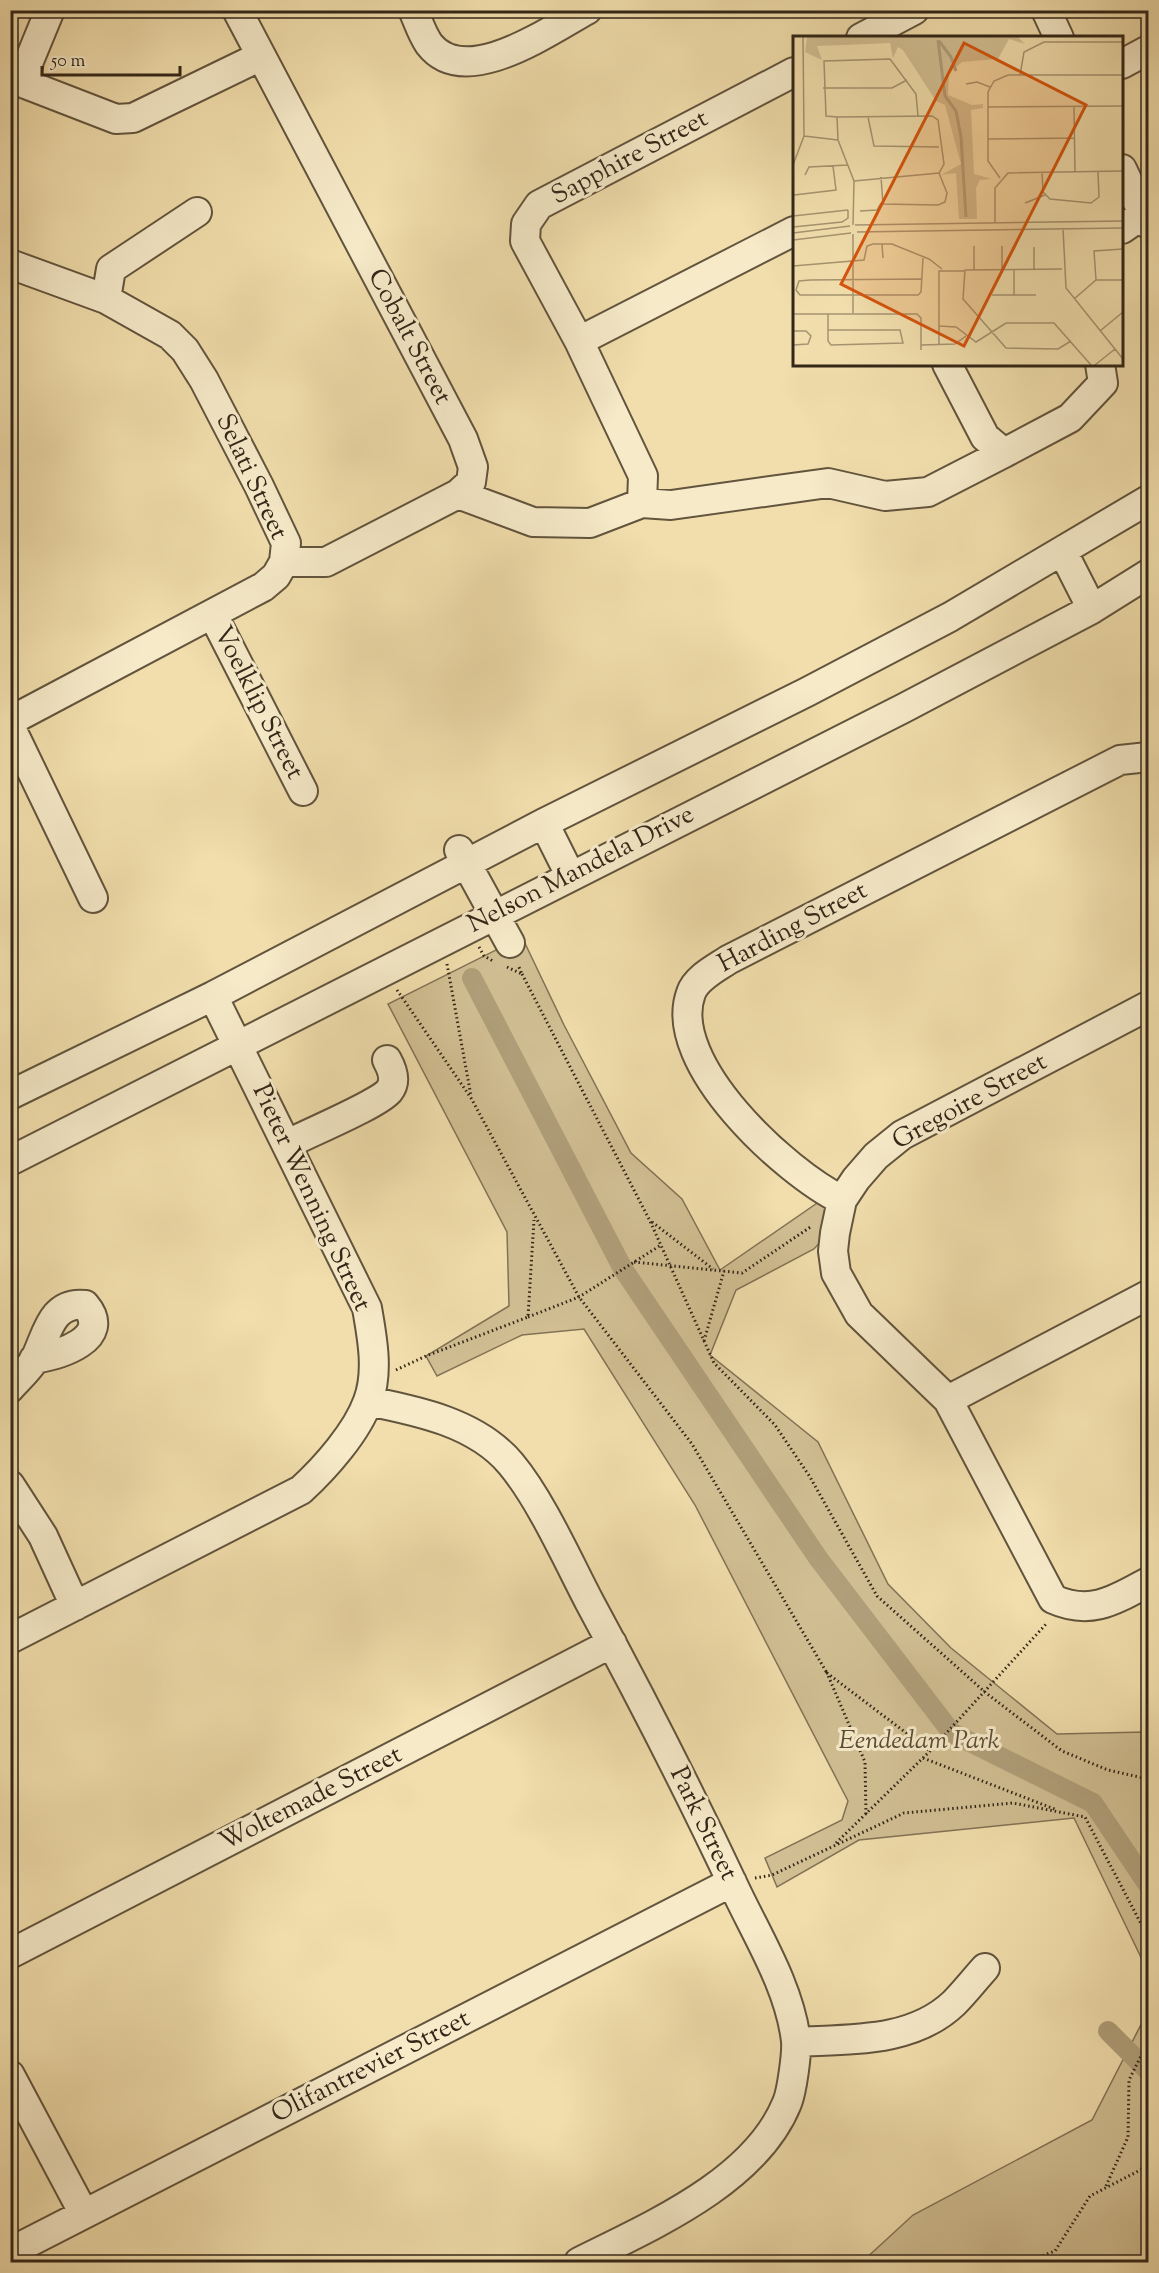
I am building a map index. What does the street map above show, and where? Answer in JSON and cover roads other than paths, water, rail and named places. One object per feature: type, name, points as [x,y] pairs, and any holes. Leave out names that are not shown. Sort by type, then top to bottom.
[{"type":"street","points":[[50,10],[29,61],[18,81],[116,119],[133,118],[261,56]]},
{"type":"street","name":"Cobalt Street","points":[[237,10],[463,439],[473,467],[471,482],[458,494]]},
{"type":"street","points":[[413,10],[430,45],[451,59],[474,62],[503,55],[587,10]]},
{"type":"street","points":[[865,36],[914,10]]},
{"type":"street","points":[[1046,10],[1058,36]]},
{"type":"street","points":[[1123,63],[1149,50]]},
{"type":"street","name":"Sapphire Street","points":[[642,503],[643,476],[579,341],[525,241],[526,224],[539,205],[793,73]]},
{"type":"street","points":[[1123,172],[1140,219]]},
{"type":"street","points":[[106,298],[111,269],[197,212]]},
{"type":"street","points":[[579,341],[793,232]]},
{"type":"street","name":"Selati Street","points":[[10,264],[106,298],[170,335],[185,350],[204,380],[286,543],[284,562],[276,576],[263,588],[10,721]]},
{"type":"street","points":[[948,366],[986,437],[1004,453]]},
{"type":"street","points":[[284,562],[326,562],[458,494],[533,522],[590,523],[642,503],[671,505],[828,483],[885,496],[928,492],[1070,418],[1103,383],[1100,366]]},
{"type":"street","points":[[10,1095],[213,996],[463,856],[544,823],[950,617],[1149,500]]},
{"type":"street","points":[[1063,552],[1092,609]]},
{"type":"street","name":"Nelson Mandela Drive","points":[[10,1161],[494,913],[904,708],[1092,609],[1149,574]]},
{"type":"street","name":"Voelklip Street","points":[[213,615],[303,791]]},
{"type":"street","points":[[10,726],[93,898]]},
{"type":"street","name":"Harding Street","points":[[843,1200],[793,1169],[744,1123],[712,1082],[691,1035],[686,1009],[692,990],[707,974],[728,960],[1025,808],[1120,760],[1149,757]]},
{"type":"street","points":[[544,823],[570,875]]},
{"type":"street","points":[[463,856],[510,943]]},
{"type":"street","name":"Pieter Wenning Street","points":[[10,1639],[301,1490],[325,1468],[370,1392],[374,1347],[367,1308],[213,996]]},
{"type":"street","name":"Gregoire Street","points":[[1149,1006],[902,1135],[876,1156],[856,1179],[843,1200],[833,1251],[836,1273],[842,1288],[859,1314],[948,1400],[1053,1599],[1070,1606],[1087,1607],[1113,1600],[1149,1582]]},
{"type":"street","points":[[288,1144],[374,1102],[389,1091],[393,1082],[393,1069],[387,1060]]},
{"type":"street","points":[[948,1400],[1149,1294]]},
{"type":"street","points":[[10,1388],[34,1359]]},
{"type":"street","name":"Park Street","points":[[370,1392],[451,1423],[484,1440],[511,1464],[546,1521],[612,1643],[732,1882],[784,1994],[796,2042],[788,2101],[765,2141],[739,2169],[621,2253],[579,2262]]},
{"type":"street","points":[[10,1485],[43,1536],[75,1606]]},
{"type":"street","name":"Woltemade Street","points":[[10,1954],[612,1643]]},
{"type":"street","name":"Olifantrevier Street","points":[[10,2252],[732,1882]]},
{"type":"street","points":[[796,2042],[873,2038],[906,2031],[954,2004],[985,1968]]},
{"type":"street","points":[[10,2075],[84,2214]]},
{"type":"waterway","points":[[472,978],[623,1269],[818,1558],[952,1733],[1093,1803],[1148,1885]]},
{"type":"waterway","points":[[1108,2031],[1148,2071]]},
{"type":"park label","name":"Eendedam Park","points":[[919,1741]]}]
